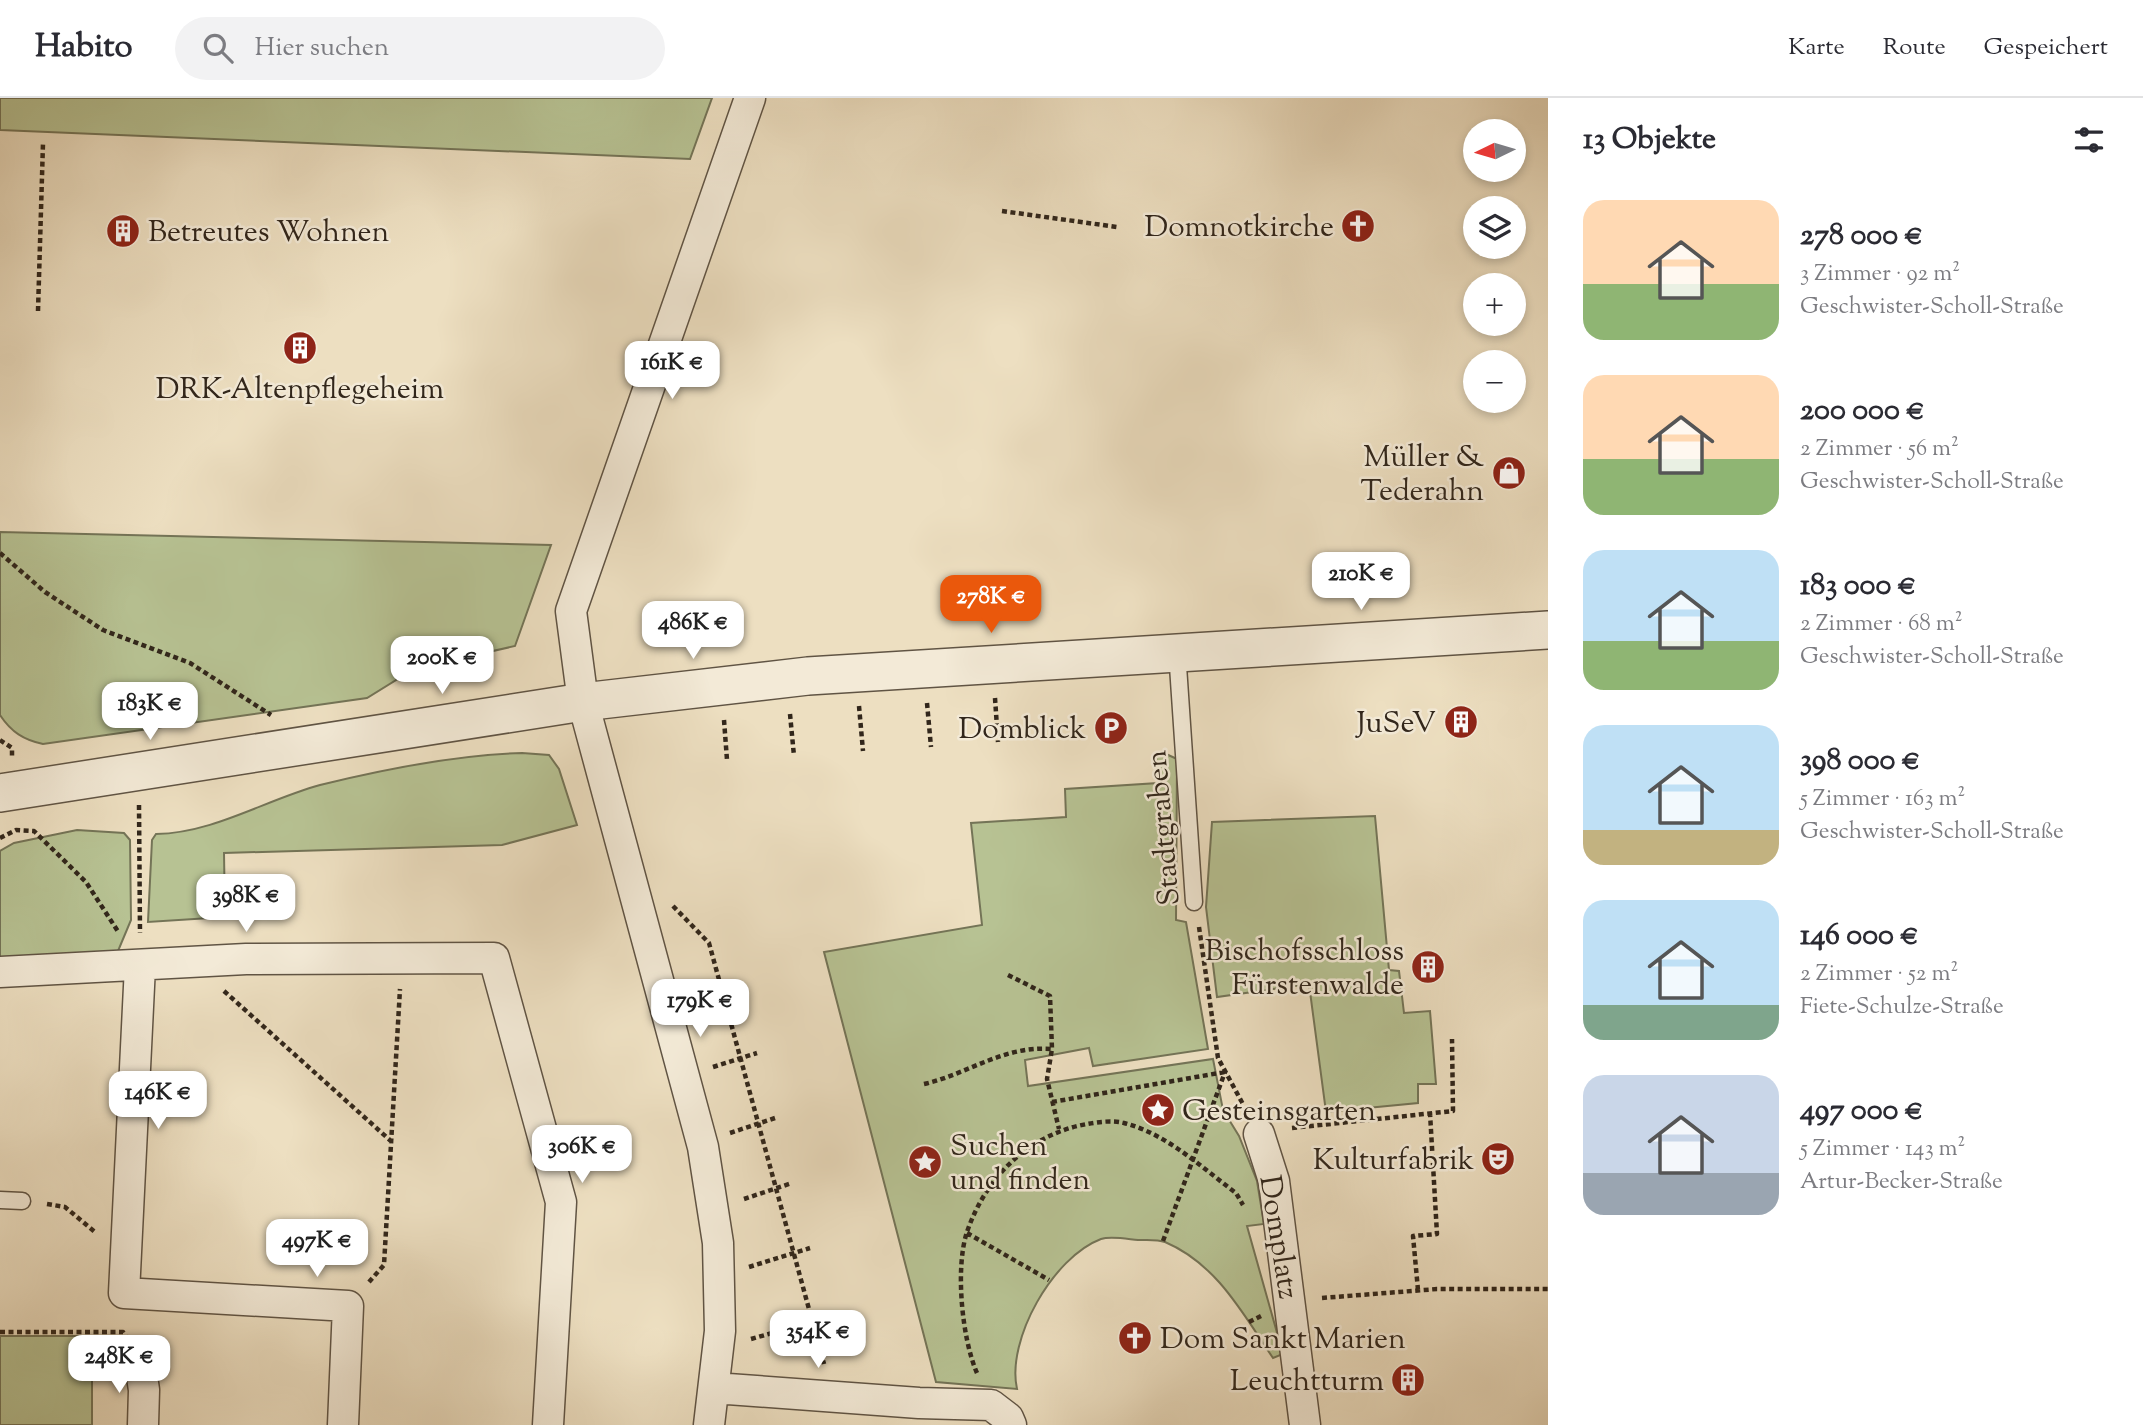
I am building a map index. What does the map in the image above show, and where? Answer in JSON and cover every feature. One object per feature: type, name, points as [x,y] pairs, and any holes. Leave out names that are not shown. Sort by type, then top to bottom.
[{"type":"street","points":[[709,1425],[720,1331],[718,1243],[703,1147],[583,702],[571,611],[750,98]]},
{"type":"street","points":[[0,793],[309,747],[583,702],[808,676],[1177,651],[1548,631]]},
{"type":"street","points":[[0,972],[402,957],[494,958],[561,1202],[548,1425]]},
{"type":"street","points":[[140,966],[124,1293],[348,1306],[343,1425]]},
{"type":"street","name":"Domplatz","points":[[1259,1134],[1276,1195],[1305,1425]]},
{"type":"street","points":[[140,1363],[144,1390],[143,1425]]},
{"type":"street","points":[[714,1388],[919,1403],[1001,1415]]},
{"type":"lane","name":"Stadtgraben","points":[[1177,651],[1194,902]]},
{"type":"lane","points":[[0,1200],[22,1201]]},
{"type":"path","points":[[38,311],[43,143]]},
{"type":"path","points":[[1002,211],[1117,227]]},
{"type":"path","points":[[0,553],[45,592],[103,630],[190,663],[273,717],[309,747]]},
{"type":"path","points":[[995,694],[998,742]]},
{"type":"path","points":[[927,698],[931,747]]},
{"type":"path","points":[[858,702],[863,751]]},
{"type":"path","points":[[790,709],[794,756]]},
{"type":"path","points":[[724,719],[727,760]]},
{"type":"path","points":[[0,740],[12,748]]},
{"type":"path","points":[[138,772],[140,966]]},
{"type":"path","points":[[0,838],[16,830],[34,831],[86,882],[140,966]]},
{"type":"path","name":"Stadtgraben","points":[[1194,902],[1212,999],[1218,1058],[1226,1072]]},
{"type":"path","points":[[670,903],[709,943],[833,1397]]},
{"type":"path","points":[[384,1265],[402,957]]},
{"type":"path","points":[[192,963],[391,1142]]},
{"type":"path","points":[[1008,975],[1050,996],[1052,1049],[1047,1079],[1059,1129]]},
{"type":"path","points":[[693,1002],[739,988]]},
{"type":"path","points":[[1321,1123],[1453,1111],[1452,1039]]},
{"type":"path","points":[[923,1084],[945,1079],[989,1058],[1032,1048],[1052,1049]]},
{"type":"path","points":[[709,1068],[757,1053]]},
{"type":"path","points":[[1052,1102],[1226,1072]]},
{"type":"path","points":[[1226,1072],[1259,1134]]},
{"type":"path","points":[[1163,1241],[1226,1072]]},
{"type":"path","points":[[1418,1290],[1413,1236],[1437,1234],[1430,1113]]},
{"type":"path","points":[[726,1134],[775,1118]]},
{"type":"path","points":[[1001,1415],[973,1363],[964,1310],[962,1269],[967,1233],[981,1202],[1001,1173],[1027,1147],[1059,1129],[1121,1122],[1155,1134],[1192,1160],[1236,1193],[1248,1213]]},
{"type":"path","points":[[743,1200],[792,1183]]},
{"type":"path","points":[[22,1201],[65,1207],[99,1235]]},
{"type":"path","points":[[967,1233],[1049,1280]]},
{"type":"path","points":[[745,1268],[810,1248]]},
{"type":"path","points":[[1341,1297],[1418,1290],[1548,1289]]},
{"type":"path","points":[[746,1340],[829,1317]]},
{"type":"path","points":[[0,1332],[123,1332],[140,1363]]},
{"type":"green space","points":[[0,98],[712,98],[690,159],[0,130]]},
{"type":"green space","points":[[0,532],[551,545],[515,646],[414,669],[367,698],[43,744],[18,734],[0,715]]},
{"type":"green space","points":[[522,753],[549,755],[559,769],[577,825],[502,845],[224,853],[225,917],[148,922],[152,840],[156,834],[219,822],[320,785],[420,764]]},
{"type":"green space","points":[[1166,754],[1177,759],[1176,920],[1186,922],[1208,1049],[1093,1066],[1089,1048],[1025,1060],[1028,1086],[1213,1059],[1223,1110],[1239,1136],[1257,1181],[1264,1224],[1247,1226],[1283,1354],[1273,1358],[1227,1292],[1200,1263],[1183,1251],[1159,1240],[1109,1238],[1101,1239],[1083,1249],[1066,1263],[1037,1302],[1019,1347],[1015,1369],[1017,1389],[936,1382],[824,952],[982,925],[971,823],[1066,817],[1065,789],[1158,783],[1156,755]]},
{"type":"green space","points":[[1375,816],[1389,970],[1399,971],[1404,1013],[1430,1011],[1436,1084],[1418,1084],[1418,1103],[1326,1112],[1309,984],[1217,997],[1206,907],[1212,822]]},
{"type":"green space","points":[[77,830],[124,833],[130,840],[131,920],[118,951],[0,958],[0,851],[14,843]]},
{"type":"green space","points":[[0,1336],[92,1336],[92,1425],[0,1425]]},
{"type":"place","name":"Domnotkirche","points":[[1358,226]]},
{"type":"place","name":"Betreutes Wohnen","points":[[123,231]]},
{"type":"place","name":"DRK-Altenpflegeheim","points":[[300,348]]},
{"type":"place","name":"Müller & Tederahn","points":[[1509,473]]},
{"type":"place","name":"JuSeV","points":[[1461,722]]},
{"type":"place","name":"Domblick","points":[[1111,728]]},
{"type":"place","name":"Bischofsschloss Fürstenwalde","points":[[1428,967]]},
{"type":"place","name":"Gesteinsgarten","points":[[1158,1110]]},
{"type":"place","name":"Kulturfabrik","points":[[1498,1159]]},
{"type":"place","name":"Suchen und finden","points":[[925,1162]]},
{"type":"place","name":"Dom Sankt Marien","points":[[1135,1338]]},
{"type":"place","name":"Leuchtturm","points":[[1408,1380]]}]
